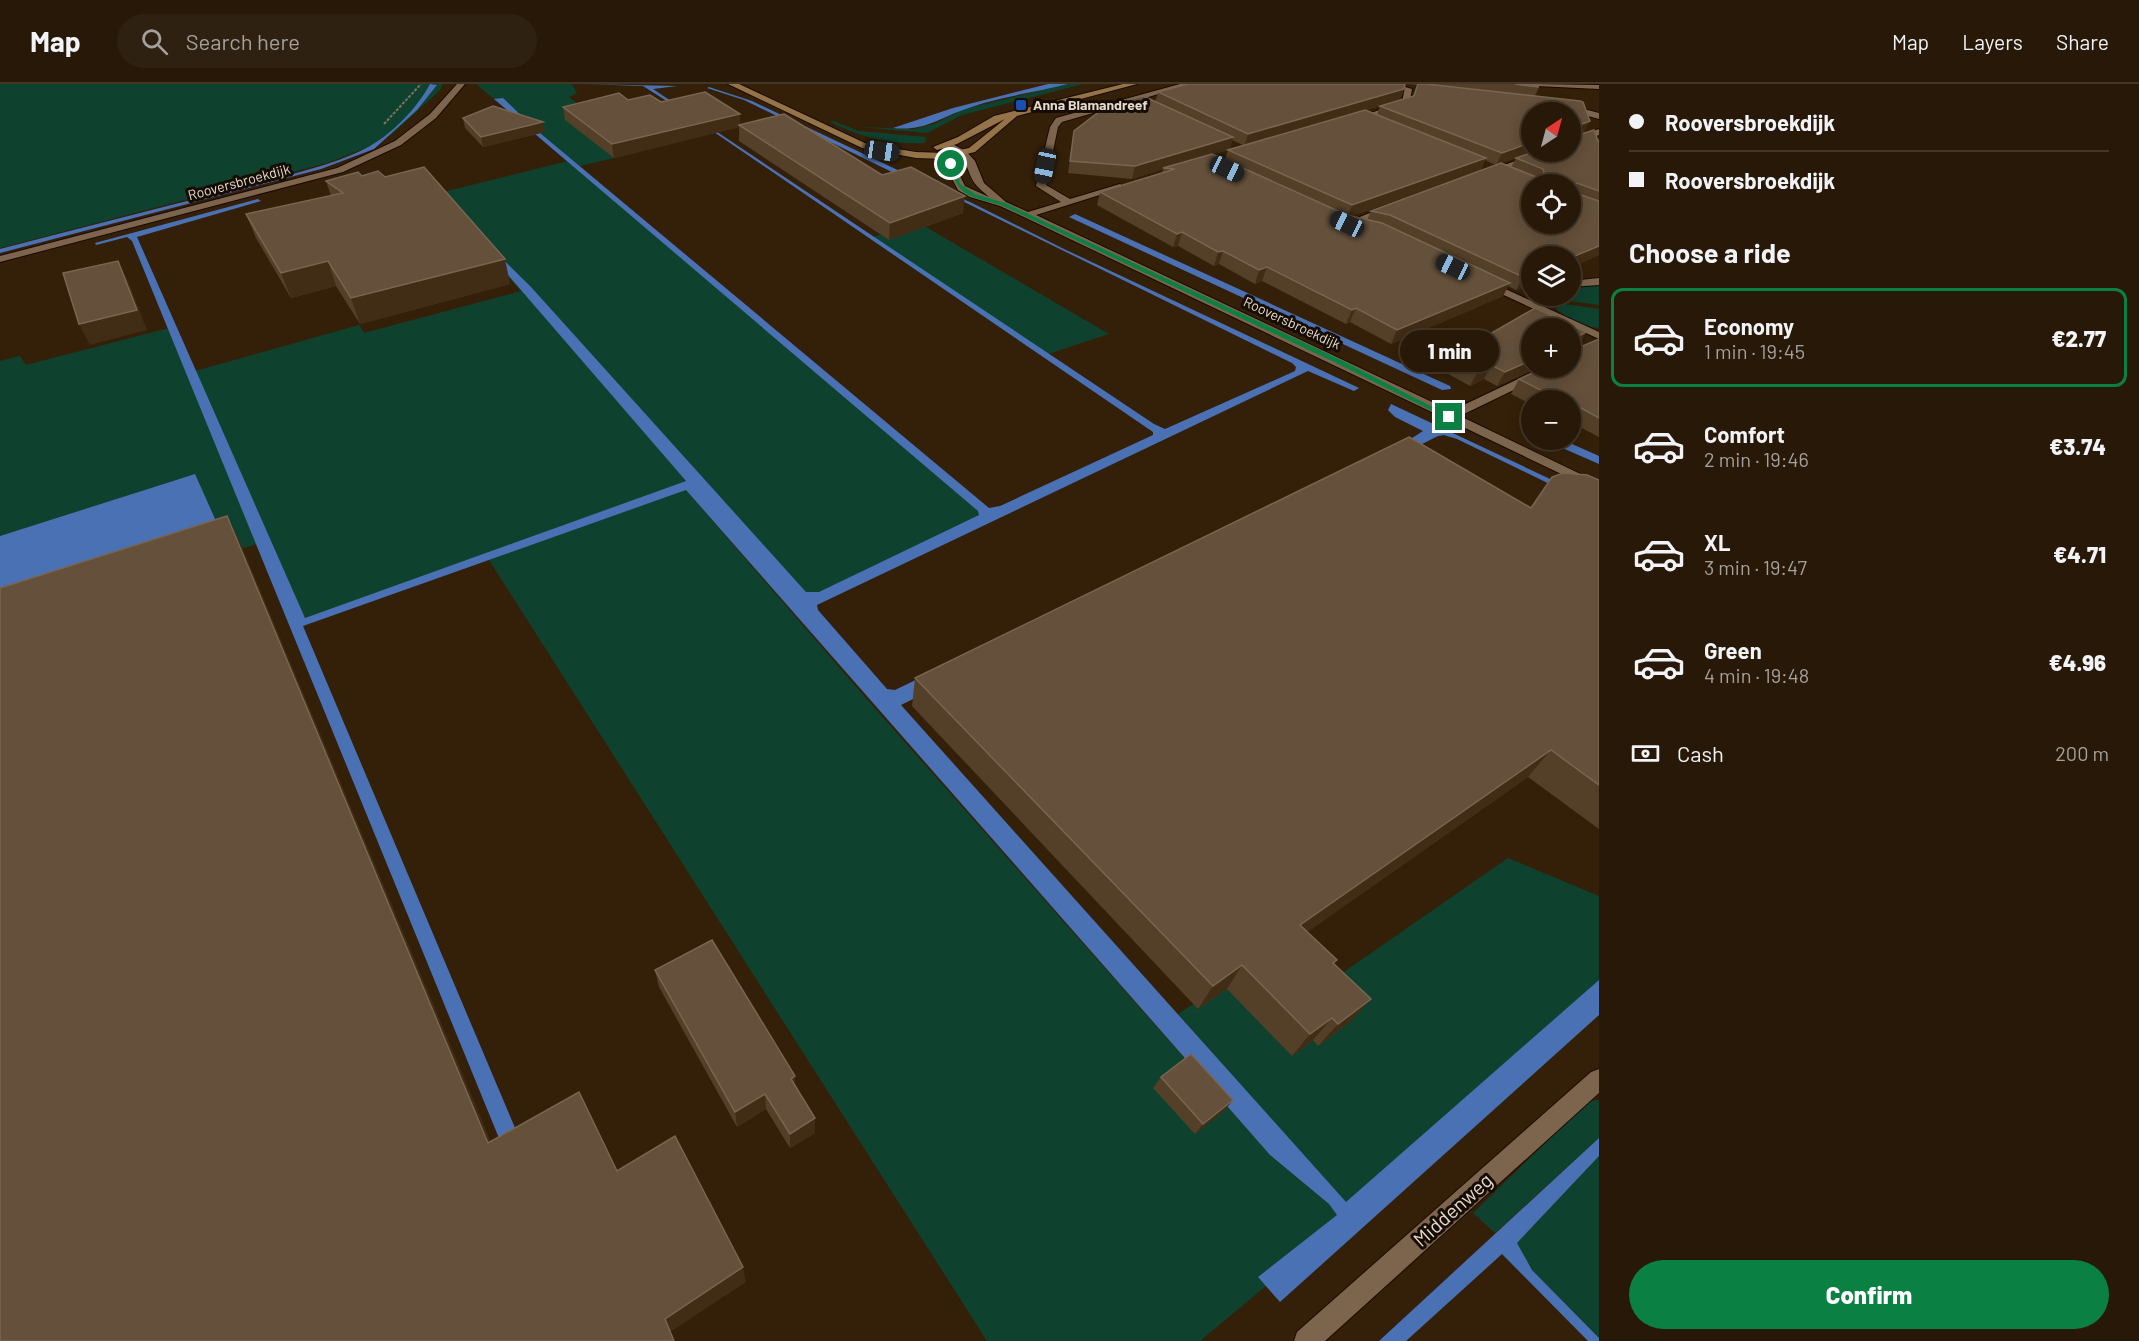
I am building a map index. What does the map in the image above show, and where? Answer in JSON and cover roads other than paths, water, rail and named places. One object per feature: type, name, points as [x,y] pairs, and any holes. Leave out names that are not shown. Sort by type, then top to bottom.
[{"type":"main road","points":[[732,84],[865,146],[882,151],[916,155],[945,156],[963,153],[979,146],[990,133],[1013,116]]},
{"type":"main road","points":[[852,139],[916,147],[948,145],[959,141],[988,122],[1133,84]]},
{"type":"street","name":"Rooversbroekdijk","points":[[0,259],[340,170],[398,143],[433,116],[461,84]]},
{"type":"street","points":[[1069,202],[1041,186],[1054,127],[1059,120],[1189,84]]},
{"type":"street","points":[[1538,84],[1599,87]]},
{"type":"street","points":[[1344,123],[1406,104],[1412,89],[1397,88]]},
{"type":"street","points":[[1136,100],[1146,105]]},
{"type":"street","points":[[1581,109],[1599,116]]},
{"type":"street","points":[[1363,117],[1373,122]]},
{"type":"street","points":[[1581,139],[1599,132]]},
{"type":"street","points":[[945,156],[948,145],[963,153]]},
{"type":"street","name":"Rooversbroekdijk","points":[[963,153],[972,163],[980,184],[1003,204]]},
{"type":"street","name":"Rooversbroekdijk","points":[[945,156],[961,188],[973,195],[1003,204],[1027,215],[1338,361],[1599,488]]},
{"type":"street","points":[[1476,177],[1490,168],[1521,159]]},
{"type":"street","points":[[1490,168],[1513,177]]},
{"type":"street","points":[[964,171],[969,181]]},
{"type":"street","points":[[1027,215],[1133,183]]},
{"type":"street","points":[[1369,230],[1342,222],[1403,204]]},
{"type":"street","points":[[1476,278],[1521,299]]},
{"type":"street","points":[[1581,283],[1594,284],[1599,281]]},
{"type":"street","points":[[1535,306],[1599,336]]},
{"type":"street","points":[[1449,417],[1529,378]]},
{"type":"street","name":"Middenweg","points":[[1306,1341],[1599,1079]]},
{"type":"water","points":[[430,84],[437,85],[417,110],[374,149],[321,169],[0,253],[0,249],[283,177],[339,160],[370,146],[388,134],[412,110]]},
{"type":"water","points":[[582,84],[677,86],[653,89],[1154,424],[1165,429],[1295,371],[1296,367],[1292,363],[954,197],[957,196],[972,203],[1064,249],[1359,388],[1354,391],[1308,371],[817,605],[818,610],[887,689],[895,690],[1406,442],[1423,431],[1395,417],[1388,410],[1391,404],[1599,502],[1599,508],[1457,439],[1444,435],[1438,436],[901,705],[1346,1202],[1599,980],[1599,1015],[1280,1302],[1258,1277],[1337,1215],[1329,1204],[1270,1155],[686,490],[303,626],[605,1341],[582,1341],[132,241],[127,237],[96,245],[95,243],[258,199],[261,201],[137,237],[305,618],[686,481],[445,202],[531,287],[806,592],[819,592],[979,515],[978,511],[494,99],[503,98],[534,128],[989,508],[1000,506],[1153,435],[1153,432],[692,117],[643,86]]},
{"type":"water","points":[[1048,84],[1068,84],[989,102],[930,124],[914,128],[893,128],[953,108]]},
{"type":"water","points":[[707,88],[752,101],[925,183],[931,191],[744,100]]},
{"type":"water","points":[[1075,214],[1450,386],[1451,389],[1442,390],[1069,217]]},
{"type":"water","points":[[1581,448],[1599,456],[1599,464],[1567,450],[1581,450]]},
{"type":"water","points":[[195,474],[220,530],[0,602],[0,536]]},
{"type":"water","points":[[1599,1138],[1599,1156],[1517,1243],[1532,1270],[1599,1338],[1599,1341],[1588,1341],[1502,1254],[1406,1341],[1379,1341]]},
{"type":"place","name":"Anna Blamandreef","points":[[1021,105]]}]
